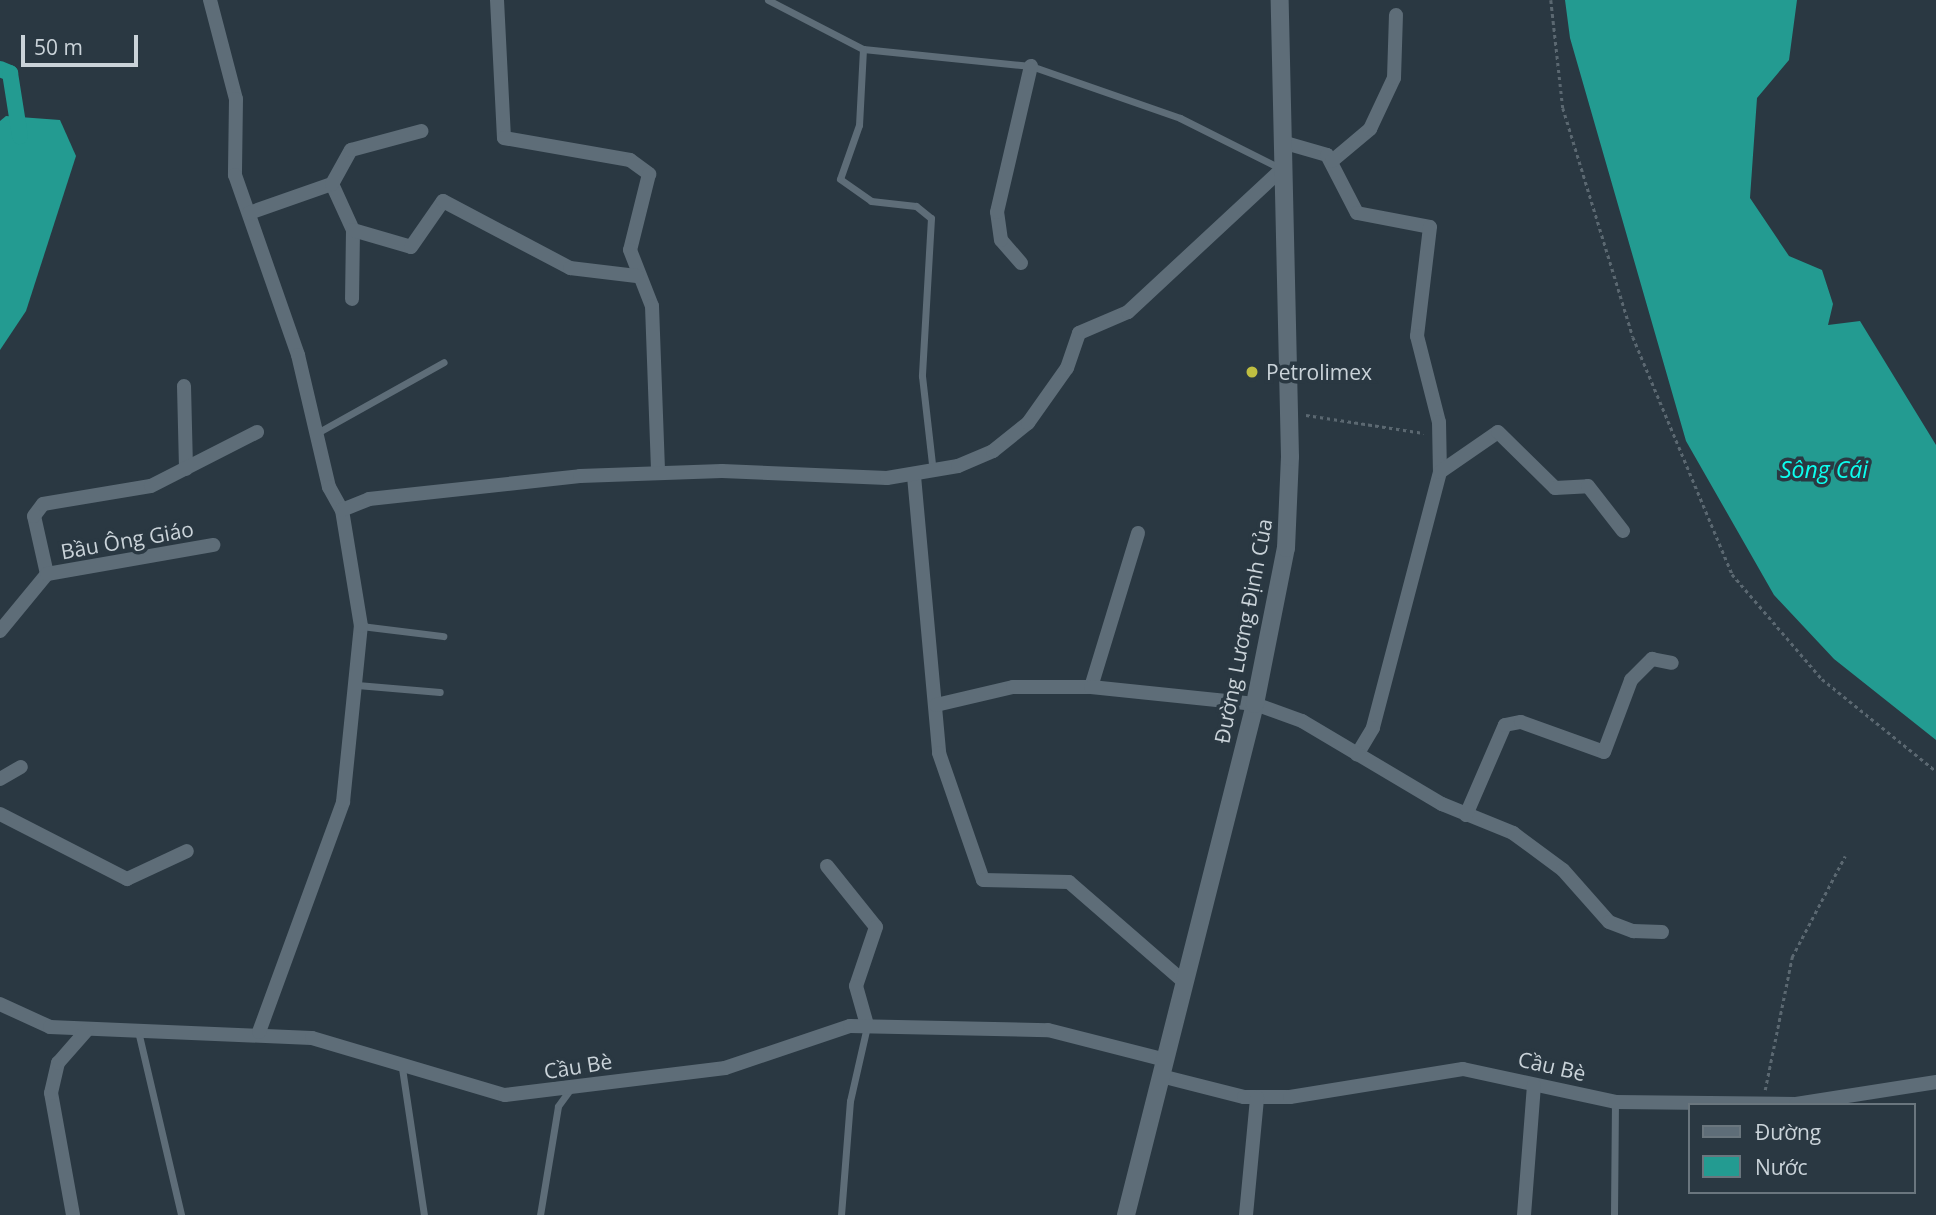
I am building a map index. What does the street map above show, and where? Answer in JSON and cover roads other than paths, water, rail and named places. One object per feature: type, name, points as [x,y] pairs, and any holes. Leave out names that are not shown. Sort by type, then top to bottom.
[{"type":"street","points":[[210,0],[236,99],[235,175],[317,433],[329,487],[342,510],[361,626],[343,802],[259,1032]]},
{"type":"street","points":[[497,0],[504,138],[611,155],[647,168],[649,186],[630,250],[637,276],[652,306],[658,472]]},
{"type":"street","name":"Đường Lương Định Của","points":[[1126,1215],[1255,704],[1286,548],[1288,413],[1280,0]]},
{"type":"street","points":[[1332,161],[1370,129],[1394,78],[1396,15]]},
{"type":"street","points":[[1021,263],[1001,240],[997,212],[1031,65]]},
{"type":"street","points":[[248,213],[332,184],[351,150],[422,131]]},
{"type":"street","points":[[1282,142],[1332,161],[1357,213],[1430,227],[1417,336],[1441,436],[1440,472],[1373,728],[1357,755]]},
{"type":"street","points":[[342,510],[369,499],[658,472],[914,476],[933,472],[1011,439],[1055,388],[1079,333],[1128,313],[1282,169]]},
{"type":"street","points":[[332,184],[354,230],[352,299]]},
{"type":"street","points":[[354,230],[411,247],[443,201],[570,268],[637,276]]},
{"type":"street","points":[[184,386],[187,470]]},
{"type":"street","name":"Bầu Ông Giáo","points":[[47,575],[34,516],[43,504],[150,486],[187,470],[257,432]]},
{"type":"street","points":[[1440,472],[1498,432],[1555,488],[1588,486],[1623,531]]},
{"type":"street","points":[[914,476],[939,753],[983,880],[1069,882],[1185,984]]},
{"type":"street","points":[[1091,687],[1138,533]]},
{"type":"street","name":"Bầu Ông Giáo","points":[[0,631],[47,575],[214,545]]},
{"type":"street","points":[[1466,814],[1506,725],[1521,722],[1604,752],[1631,680],[1652,659],[1672,663]]},
{"type":"street","points":[[936,705],[1013,687],[1091,687],[1255,704],[1302,721],[1357,755],[1538,850],[1609,922],[1633,932],[1662,932]]},
{"type":"street","points":[[0,779],[21,767]]},
{"type":"street","points":[[0,814],[127,879],[187,851]]},
{"type":"street","points":[[827,866],[876,927],[856,986],[867,1025]]},
{"type":"street","name":"Cầu Bè","points":[[0,1003],[41,1026],[87,1030],[259,1032],[312,1038],[402,1068],[505,1095],[725,1068],[825,1031],[867,1025],[1048,1030],[1257,1097],[1344,1090],[1436,1069],[1615,1102],[1761,1103]]},
{"type":"street","points":[[73,1215],[51,1093],[58,1063],[87,1030]]},
{"type":"street","name":"Cầu Bè","points":[[1802,1103],[1936,1082]]},
{"type":"street","points":[[1524,1215],[1534,1085]]},
{"type":"street","points":[[1246,1215],[1257,1097]]},
{"type":"lane","points":[[768,0],[863,48],[1031,65],[1180,118],[1282,169]]},
{"type":"lane","points":[[863,48],[856,139],[839,168],[840,179],[872,201],[916,206],[931,218],[922,376],[933,472]]},
{"type":"lane","points":[[317,433],[444,362]]},
{"type":"lane","points":[[361,626],[443,636]]},
{"type":"lane","points":[[357,685],[440,692]]},
{"type":"lane","points":[[841,1215],[850,1101],[867,1025]]},
{"type":"lane","points":[[138,1030],[181,1215]]},
{"type":"lane","points":[[402,1068],[424,1215]]},
{"type":"lane","points":[[540,1215],[558,1106],[572,1087]]},
{"type":"lane","points":[[1614,1215],[1615,1102]]},
{"type":"water","name":"Sông Cái","points":[[1565,0],[1797,0],[1789,60],[1757,98],[1750,198],[1789,256],[1822,270],[1833,304],[1828,325],[1860,321],[1936,445],[1936,740],[1834,659],[1774,595],[1686,441],[1570,38]]},
{"type":"water","points":[[6,116],[60,120],[76,156],[26,311],[0,350],[0,121]]},
{"type":"waterway","points":[[0,69],[10,73],[20,136]]},
{"type":"place","name":"Petrolimex","points":[[1252,372]]}]
